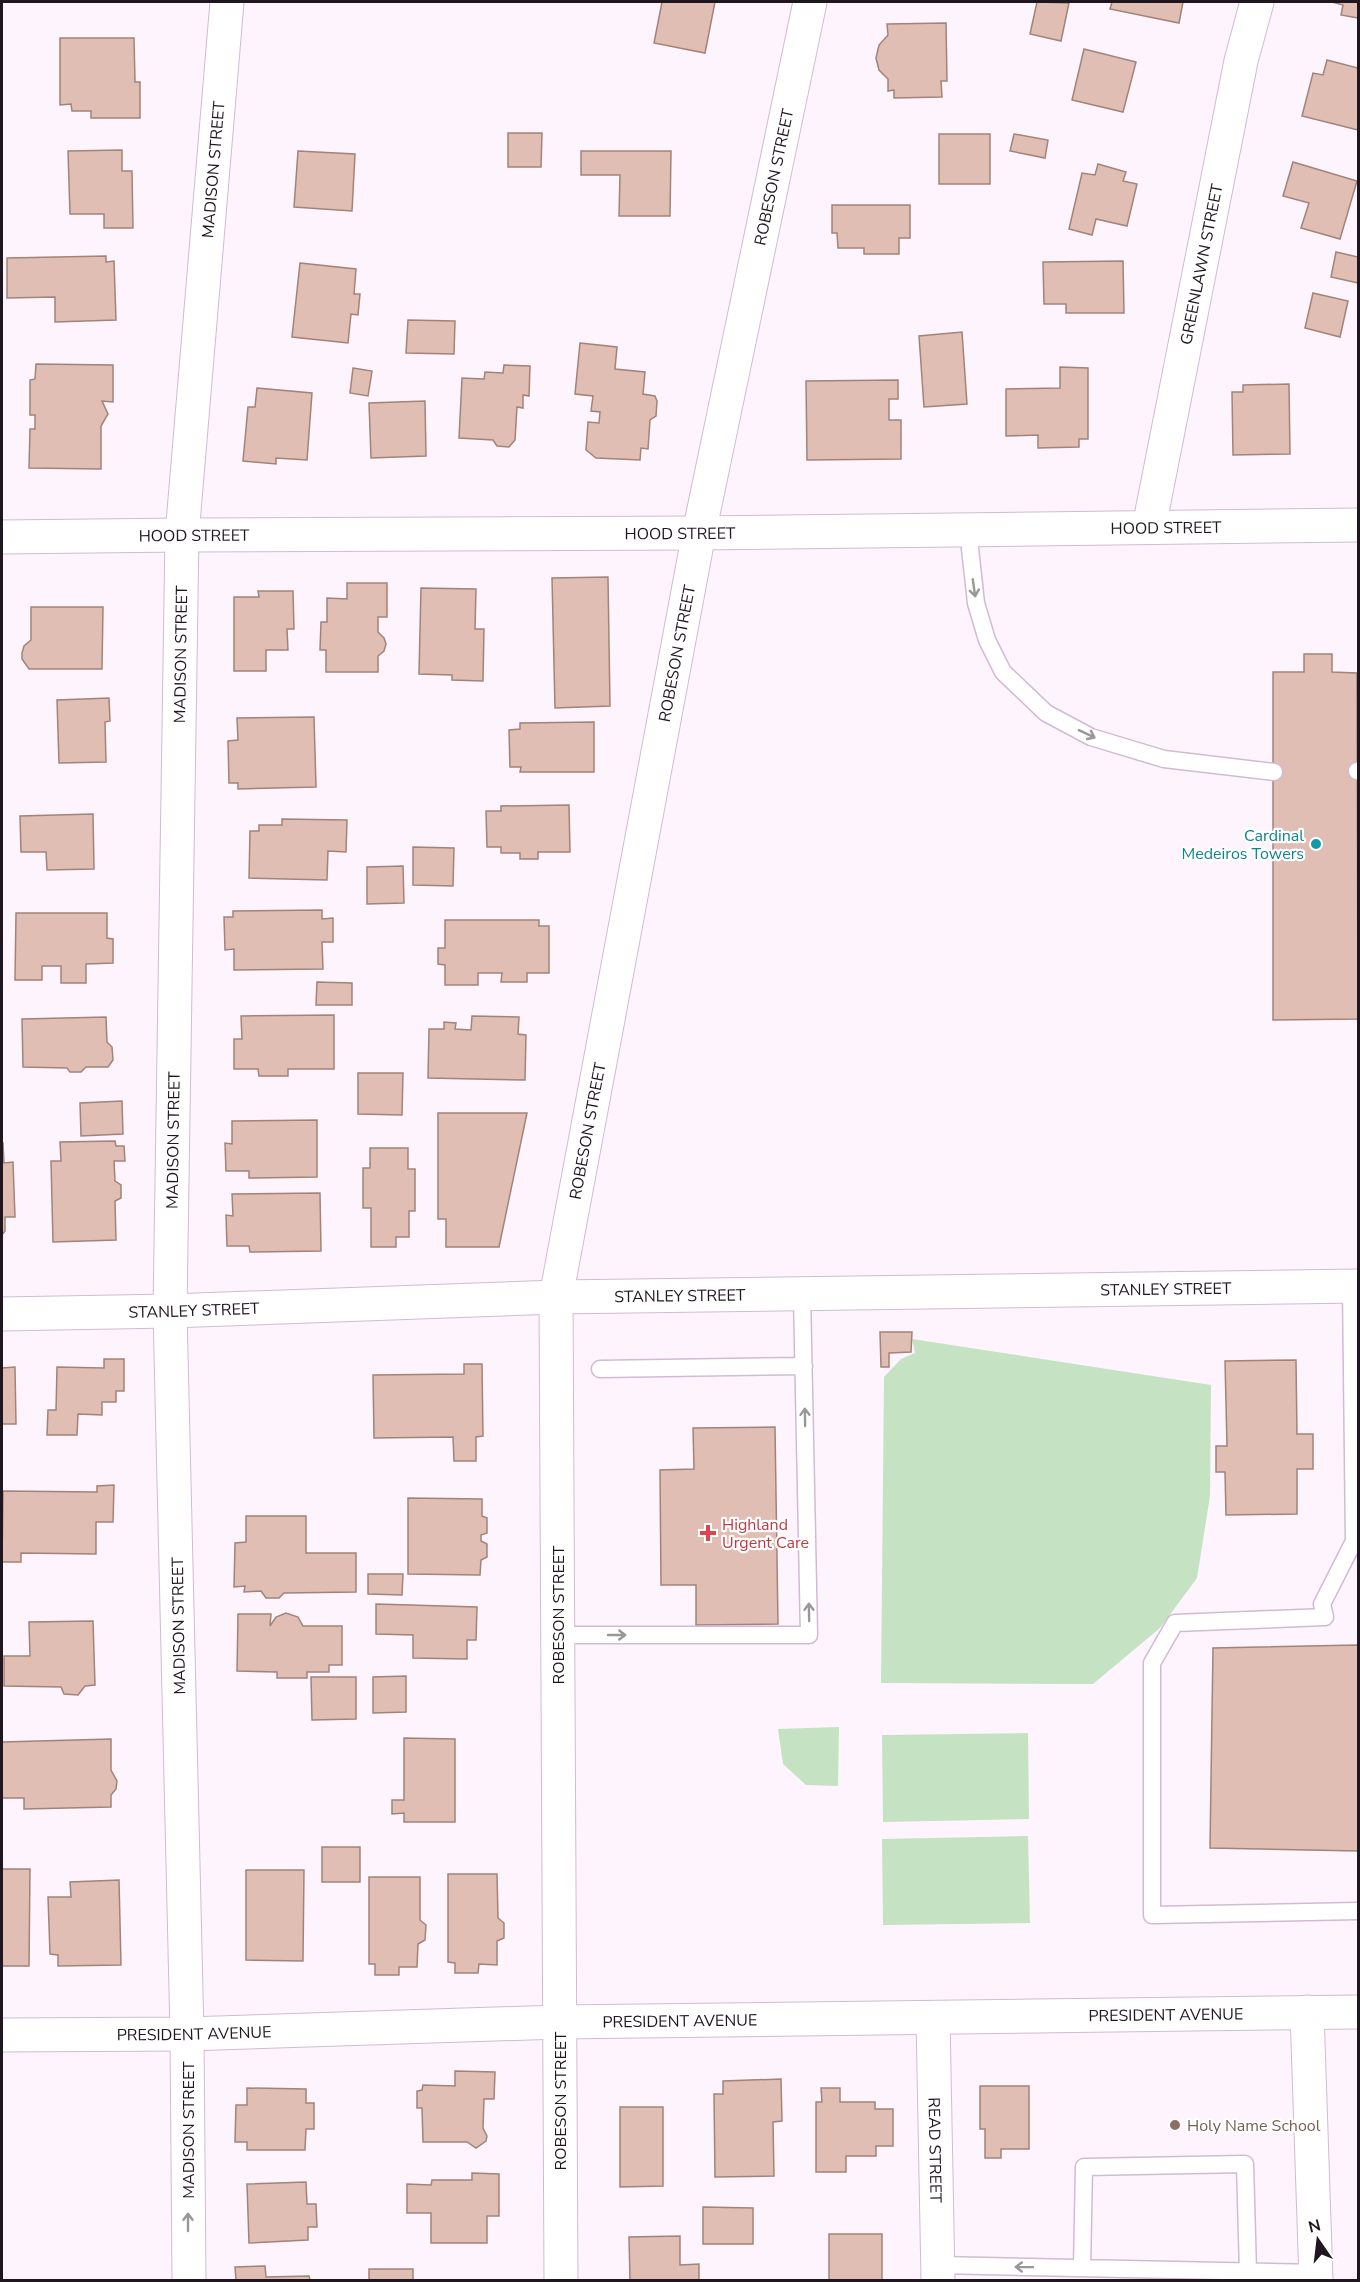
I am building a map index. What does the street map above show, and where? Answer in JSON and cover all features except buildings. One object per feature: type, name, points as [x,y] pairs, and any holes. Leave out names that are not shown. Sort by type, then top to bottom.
[{"type":"street","name":"MADISON STREET","points":[[189,2280],[188,2034],[170,1311],[182,535],[227,2]]},
{"type":"street","name":"ROBESON STREET","points":[[561,2280],[556,1297],[699,534],[810,2]]},
{"type":"street","name":"GREENLAWN STREET","points":[[1149,527],[1239,72],[1257,2]]},
{"type":"street","name":"HOOD STREET","points":[[2,537],[699,534],[1359,525]]},
{"type":"street","name":"STANLEY STREET","points":[[2,1314],[170,1311],[556,1297],[1355,1286]]},
{"type":"street","points":[[1307,2012],[1316,2277]]},
{"type":"street","name":"PRESIDENT AVENUE","points":[[2,2036],[188,2034],[560,2022],[1359,2012]]},
{"type":"street","name":"READ STREET","points":[[933,2018],[938,2273]]},
{"type":"lane","points":[[968,530],[976,603],[987,640],[1003,672],[1046,713],[1091,737],[1164,759],[1274,772]]},
{"type":"lane","points":[[1355,1286],[1354,1541],[1322,1604],[1325,1617],[1175,1623],[1152,1663],[1152,1915],[1359,1911]]},
{"type":"lane","points":[[558,1635],[809,1635],[802,1294]]},
{"type":"lane","points":[[600,1369],[804,1366]]},
{"type":"lane","points":[[1082,2268],[1084,2167],[1245,2164],[1248,2272]]},
{"type":"lane","points":[[938,2273],[1082,2268],[1248,2272],[1316,2277]]},
{"type":"green space","points":[[912,1339],[1211,1385],[1210,1496],[1197,1578],[1160,1628],[1093,1684],[881,1683],[884,1377],[901,1359],[915,1353]]},
{"type":"green space","points":[[839,1727],[838,1786],[806,1785],[783,1764],[778,1729]]},
{"type":"green space","points":[[1028,1733],[1029,1819],[883,1822],[882,1735]]},
{"type":"green space","points":[[1028,1836],[1030,1923],[883,1925],[882,1839]]},
{"type":"place","name":"Cardinal Medeiros Towers","points":[[1316,844]]},
{"type":"place","name":"Highland Urgent Care","points":[[708,1533]]},
{"type":"place","name":"Holy Name School","points":[[1175,2125]]}]
